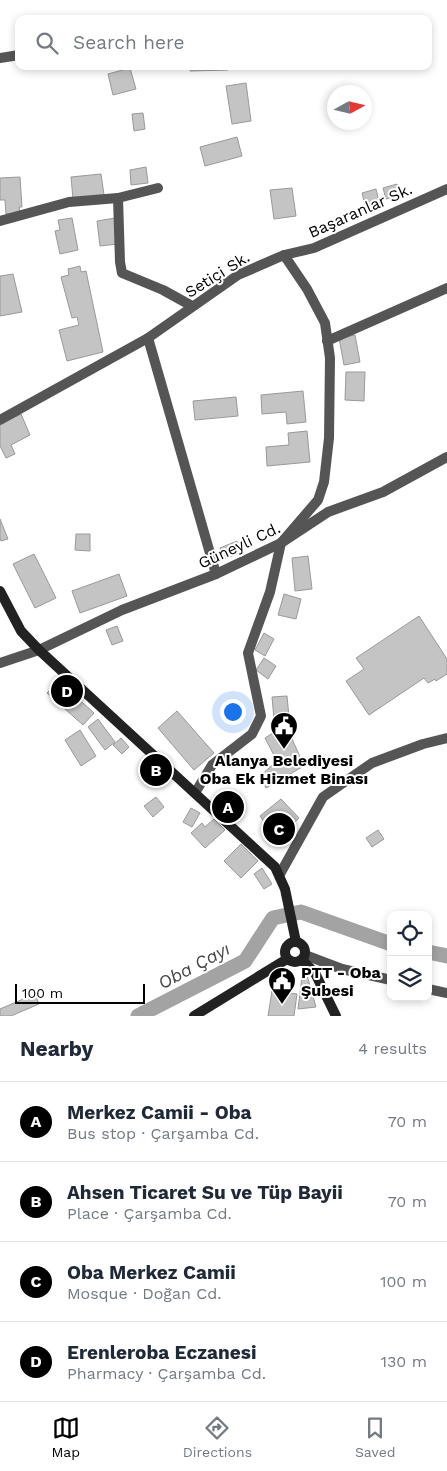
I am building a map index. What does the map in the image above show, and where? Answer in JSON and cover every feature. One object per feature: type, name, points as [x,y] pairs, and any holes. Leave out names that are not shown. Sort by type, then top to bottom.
[{"type":"street","points":[[0,58],[15,56]]},
{"type":"street","points":[[0,221],[69,202],[118,198],[158,188]]},
{"type":"street","name":"Başaranlar Sk.","points":[[284,256],[314,248],[447,189]]},
{"type":"street","points":[[118,198],[122,272],[163,290],[192,306]]},
{"type":"street","points":[[195,793],[212,765],[252,734],[260,716],[248,654],[270,592],[282,544],[318,500],[324,482],[329,438],[330,358],[325,323],[307,289],[284,256]]},
{"type":"street","name":"Setiçi Sk.","points":[[0,420],[148,338],[238,275],[284,256]]},
{"type":"street","points":[[328,341],[447,288]]},
{"type":"street","points":[[148,338],[216,574]]},
{"type":"street","name":"Güneyli Cd.","points":[[0,663],[38,650],[122,610],[216,574],[282,544],[328,512],[383,492],[447,457]]},
{"type":"street","points":[[318,500],[328,512]]},
{"type":"street","points":[[0,591],[20,631],[38,650],[276,867],[285,888],[296,942]]},
{"type":"street","points":[[280,874],[323,798],[372,763],[423,744],[447,738]]},
{"type":"street","points":[[296,942],[304,946],[304,957],[315,973],[336,1016]]},
{"type":"street","points":[[296,942],[286,947],[285,953],[287,959],[294,962],[304,957],[387,979]]},
{"type":"street","points":[[194,1016],[287,959]]},
{"type":"street","points":[[432,990],[447,993]]},
{"type":"building","points":[[131,70],[136,89],[113,95],[108,74]]},
{"type":"building","points":[[190,70],[228,70],[190,71]]},
{"type":"building","points":[[246,83],[251,121],[232,124],[226,86]]},
{"type":"building","points":[[143,113],[145,129],[134,131],[132,114]]},
{"type":"building","points":[[237,137],[242,156],[205,166],[200,147]]},
{"type":"building","points":[[146,167],[148,183],[131,185],[130,170]]},
{"type":"building","points":[[101,174],[104,195],[73,199],[71,177]]},
{"type":"building","points":[[20,177],[22,207],[19,207],[20,213],[6,214],[5,200],[0,200],[0,178]]},
{"type":"building","points":[[397,184],[400,195],[386,199],[383,188]]},
{"type":"building","points":[[292,188],[296,216],[274,219],[270,190]]},
{"type":"building","points":[[376,189],[380,206],[366,209],[362,193]]},
{"type":"building","points":[[72,218],[78,250],[60,254],[55,231],[60,230],[58,220]]},
{"type":"building","points":[[115,218],[118,244],[100,246],[97,221]]},
{"type":"building","points":[[80,266],[81,272],[86,271],[103,352],[67,361],[59,330],[79,325],[77,317],[72,318],[61,277],[69,275],[68,269]]},
{"type":"building","points":[[13,274],[22,312],[0,316],[0,276]]},
{"type":"building","points":[[355,335],[360,362],[344,365],[339,338]]},
{"type":"building","points":[[346,372],[365,372],[364,401],[345,400]]},
{"type":"building","points":[[303,391],[306,422],[287,424],[286,412],[262,414],[261,395]]},
{"type":"building","points":[[236,397],[238,416],[195,420],[193,401]]},
{"type":"building","points":[[21,414],[30,435],[11,445],[15,454],[6,458],[0,446],[0,424]]},
{"type":"building","points":[[307,431],[310,462],[267,466],[266,447],[289,445],[288,433]]},
{"type":"building","points":[[0,519],[8,539],[1,541],[0,538]]},
{"type":"building","points":[[76,534],[90,534],[90,551],[75,550]]},
{"type":"building","points":[[237,541],[242,552],[224,559],[220,548]]},
{"type":"building","points":[[34,554],[56,598],[35,608],[13,564]]},
{"type":"building","points":[[308,556],[312,589],[295,591],[292,558]]},
{"type":"building","points":[[119,574],[127,596],[80,613],[72,591]]},
{"type":"building","points":[[284,594],[301,599],[296,619],[278,615]]},
{"type":"building","points":[[419,616],[447,659],[447,674],[436,681],[435,679],[428,683],[424,678],[369,715],[346,681],[364,669],[356,658]]},
{"type":"building","points":[[117,626],[123,641],[112,645],[106,630]]},
{"type":"building","points":[[264,633],[274,639],[265,656],[255,650]]},
{"type":"building","points":[[264,658],[276,666],[268,679],[256,670]]},
{"type":"building","points":[[59,681],[94,713],[83,725],[47,693]]},
{"type":"building","points":[[287,696],[289,717],[274,719],[272,697]]},
{"type":"building","points":[[177,711],[214,753],[194,770],[158,728]]},
{"type":"building","points":[[98,719],[115,742],[105,750],[88,727]]},
{"type":"building","name":"Alanya Belediyesi Oba Ek Hizmet Binası","points":[[286,725],[304,766],[266,788],[260,776],[277,761],[265,738]]},
{"type":"building","points":[[80,730],[96,756],[81,766],[65,740]]},
{"type":"building","points":[[121,738],[129,747],[122,754],[113,745]]},
{"type":"building","points":[[154,762],[163,773],[158,778],[149,766]]},
{"type":"building","points":[[156,797],[164,807],[153,817],[144,806]]},
{"type":"building","points":[[281,799],[299,818],[277,840],[260,816]]},
{"type":"building","points":[[191,808],[200,813],[192,827],[183,822]]},
{"type":"building","points":[[214,819],[225,830],[205,848],[191,833],[202,823],[205,827]]},
{"type":"building","points":[[378,830],[384,839],[372,847],[366,838]]},
{"type":"building","points":[[241,844],[258,861],[241,878],[224,861]]},
{"type":"building","points":[[262,868],[272,884],[264,889],[254,874]]},
{"type":"building","points":[[307,975],[316,1007],[298,1009],[302,976]]},
{"type":"building","name":"PTT - Oba Şubesi","points":[[272,991],[297,994],[294,1016],[268,1016]]},
{"type":"building","points":[[35,994],[39,1004],[11,1016],[0,1016],[0,1009]]},
{"type":"waterway","name":"Oba Çayı","points":[[138,1016],[245,961],[273,918],[301,912],[387,943]]},
{"type":"waterway","name":"Oba Çayı","points":[[432,953],[447,956]]},
{"type":"place","name":"Erenleroba Eczanesi","points":[[67,691]]},
{"type":"place","name":"Alanya Belediyesi Oba Ek Hizmet Binası","points":[[284,750]]},
{"type":"place","name":"Ahsen Ticaret Su ve Tüp Bayii","points":[[156,770]]},
{"type":"place","name":"Merkez Camii - Oba","points":[[228,807]]},
{"type":"place","name":"Oba Merkez Camii","points":[[279,829]]},
{"type":"place","name":"PTT - Oba Şubesi","points":[[282,1005]]}]
